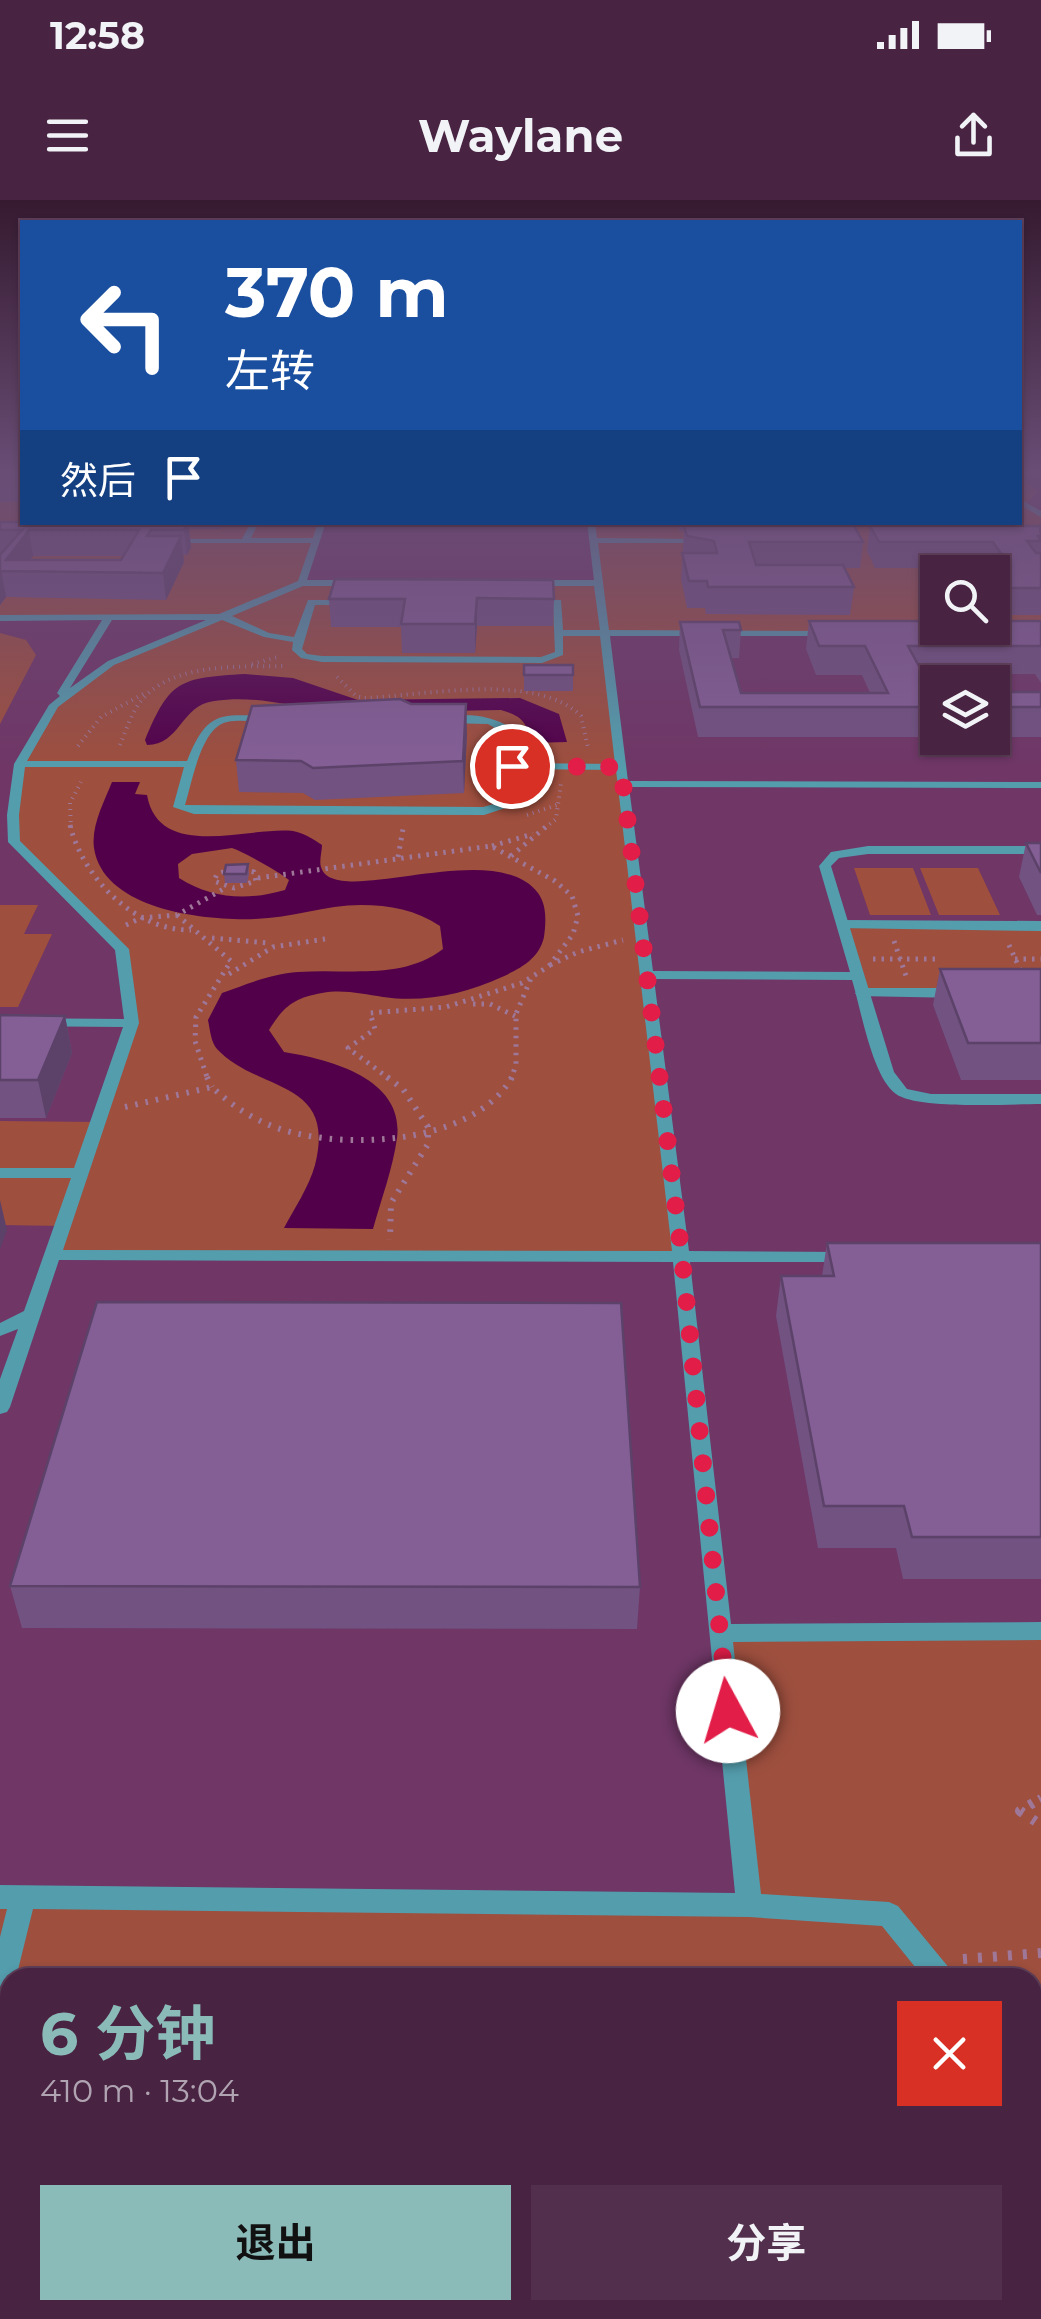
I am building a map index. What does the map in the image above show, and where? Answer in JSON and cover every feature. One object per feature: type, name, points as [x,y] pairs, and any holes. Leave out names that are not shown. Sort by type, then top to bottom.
[{"type":"street","points":[[842,925],[1041,926]]},
{"type":"street","points":[[860,984],[912,993],[972,993]]},
{"type":"lane","points":[[302,583],[306,570]]},
{"type":"lane","points":[[596,570],[682,1257],[749,1905]]},
{"type":"lane","points":[[54,704],[111,663],[302,583],[373,583]]},
{"type":"lane","points":[[520,583],[597,583]]},
{"type":"lane","points":[[298,646],[311,602],[366,602]]},
{"type":"lane","points":[[0,618],[228,617],[322,659],[542,660],[560,653],[558,602],[519,602]]},
{"type":"lane","points":[[0,1407],[132,1023],[122,949],[7,842],[20,764],[109,617]]},
{"type":"lane","points":[[558,633],[843,632]]},
{"type":"lane","points":[[292,719],[216,721],[205,728],[179,807],[484,811],[512,803],[512,734],[505,726],[481,720],[405,716]]},
{"type":"lane","points":[[20,764],[191,764]]},
{"type":"lane","points":[[512,766],[589,766],[622,775],[1041,785]]},
{"type":"lane","points":[[1041,850],[868,850],[835,856],[825,866],[888,1072],[902,1092],[931,1099],[1041,1099]]},
{"type":"lane","points":[[648,976],[860,984]]},
{"type":"lane","points":[[0,1022],[132,1023]]},
{"type":"lane","points":[[0,1173],[80,1173]]},
{"type":"lane","points":[[52,1255],[861,1257]]},
{"type":"lane","points":[[0,1330],[31,1315]]},
{"type":"lane","points":[[720,1633],[1041,1631]]},
{"type":"lane","points":[[3,1968],[11,1897],[749,1905],[889,1914],[933,1968]]},
{"type":"path","points":[[236,668],[298,646]]},
{"type":"path","points":[[68,764],[101,717],[164,684],[206,671],[292,666]]},
{"type":"path","points":[[330,673],[356,696],[364,698],[408,698],[474,690],[535,695],[561,702],[577,711],[586,725],[589,766]]},
{"type":"path","points":[[110,764],[142,698],[164,684]]},
{"type":"path","points":[[405,716],[408,698]]},
{"type":"path","points":[[90,764],[69,805],[74,840],[100,885],[141,918],[164,930],[192,930]]},
{"type":"path","points":[[511,856],[556,819],[562,766]]},
{"type":"path","points":[[107,934],[141,918],[178,915],[219,892],[247,886],[258,878],[491,846],[536,833]]},
{"type":"path","points":[[491,846],[555,881],[572,896],[578,916],[573,934],[549,966]]},
{"type":"path","points":[[228,888],[214,881],[217,874],[228,869],[249,870],[258,878]]},
{"type":"path","points":[[178,915],[192,930],[210,938],[264,944],[326,939]]},
{"type":"path","points":[[889,925],[912,993]]},
{"type":"path","points":[[926,925],[953,993]]},
{"type":"path","points":[[1000,926],[1026,982]]},
{"type":"path","points":[[210,938],[232,961],[228,975]]},
{"type":"path","points":[[462,1003],[609,942],[643,938]]},
{"type":"path","points":[[294,940],[272,944],[248,958],[205,997],[195,1020],[193,1041],[212,1087],[233,1108],[264,1124],[319,1137],[397,1137],[428,1132],[487,1108],[510,1084],[518,1058],[515,1016],[532,977]]},
{"type":"path","points":[[852,959],[940,959]]},
{"type":"path","points":[[1015,959],[1041,959]]},
{"type":"path","points":[[390,1256],[391,1203],[428,1144],[428,1132],[403,1088],[348,1048],[376,1029],[370,1014],[462,1003],[490,1004],[515,1016]]},
{"type":"path","points":[[101,1112],[212,1087]]},
{"type":"path","points":[[1041,1798],[1020,1810],[1041,1824]]},
{"type":"path","points":[[922,1954],[976,1961],[1041,1953]]},
{"type":"shaded area","points":[[0,570],[920,570],[920,645],[1010,645],[1010,570],[1041,570],[1041,1968],[0,1968]]},
{"type":"shaded area","points":[[0,570],[306,570],[302,582],[597,583],[596,570],[920,570],[920,633],[606,634],[681,1257],[52,1255],[61,1226],[0,1225],[0,1121],[98,1122],[132,1023],[122,949],[14,842],[20,764],[54,705],[111,663],[225,618],[0,618]]},
{"type":"shaded area","points":[[1010,570],[1041,570],[1041,632],[1010,632]]},
{"type":"shaded area","points":[[0,633],[26,640],[36,655],[0,724]]},
{"type":"shaded area","points":[[245,674],[293,678],[358,700],[520,698],[559,714],[567,742],[531,743],[522,720],[501,710],[366,713],[242,699],[203,704],[167,739],[147,745],[145,740],[162,705],[180,686],[205,678]]},
{"type":"shaded area","points":[[112,782],[140,782],[135,794],[147,795],[155,816],[169,828],[187,835],[301,833],[322,845],[321,867],[332,878],[354,881],[487,871],[517,877],[541,898],[545,920],[542,945],[528,962],[509,974],[474,988],[429,998],[398,999],[353,992],[312,995],[291,1004],[269,1030],[284,1052],[341,1066],[376,1086],[389,1100],[396,1117],[397,1138],[373,1229],[284,1228],[315,1165],[319,1137],[315,1116],[290,1091],[234,1063],[217,1049],[208,1020],[222,993],[269,977],[410,966],[443,949],[440,926],[412,912],[382,906],[234,919],[185,914],[136,898],[116,886],[101,869],[94,848],[96,823]],"holes":[[[232,848],[289,880],[285,890],[230,896],[179,878],[178,864],[192,854]]]},
{"type":"shaded area","points":[[854,868],[913,868],[931,915],[870,915]]},
{"type":"shaded area","points":[[920,868],[978,868],[1000,915],[939,915]]},
{"type":"shaded area","points":[[0,905],[38,905],[24,934],[52,934],[18,1007],[0,1007]]},
{"type":"shaded area","points":[[842,925],[1041,926],[1041,994],[863,993]]},
{"type":"shaded area","points":[[1041,1631],[1041,1968],[0,1968],[0,1897],[748,1905],[720,1633]]},
{"type":"building","points":[[0,570],[165,570],[163,573]]},
{"type":"building","points":[[686,570],[845,570],[854,587],[708,587],[707,581],[689,581]]},
{"type":"building","points":[[1010,570],[1041,570],[1041,588],[1010,588]]},
{"type":"building","points":[[335,579],[553,580],[554,599],[477,598],[475,624],[401,624],[405,599],[329,599]]},
{"type":"building","points":[[809,621],[920,621],[920,645],[1010,645],[1010,621],[1041,621],[1041,646],[908,646],[920,668],[920,707],[700,707],[680,622],[739,622],[741,630],[723,630],[741,693],[888,693],[865,646],[819,646]]},
{"type":"building","points":[[524,665],[573,665],[573,675],[524,675]]},
{"type":"building","points":[[1010,692],[1041,692],[1041,707],[1010,707]]},
{"type":"building","points":[[400,699],[411,704],[466,704],[463,761],[313,768],[301,761],[236,760],[252,706]]},
{"type":"building","points":[[1026,843],[1041,843],[1041,873]]},
{"type":"building","points":[[248,864],[246,874],[224,874],[226,865]]},
{"type":"building","points":[[940,969],[1041,969],[1041,1043],[968,1043]]},
{"type":"building","points":[[0,1015],[65,1016],[38,1080],[0,1080]]},
{"type":"building","points":[[827,1243],[1041,1243],[1041,1537],[912,1537],[904,1506],[824,1506],[781,1276],[834,1276]]},
{"type":"building","points":[[97,1302],[621,1303],[640,1587],[10,1586]]},
{"type":"route","points":[[512,766],[621,767],[682,1257],[728,1711]]}]
